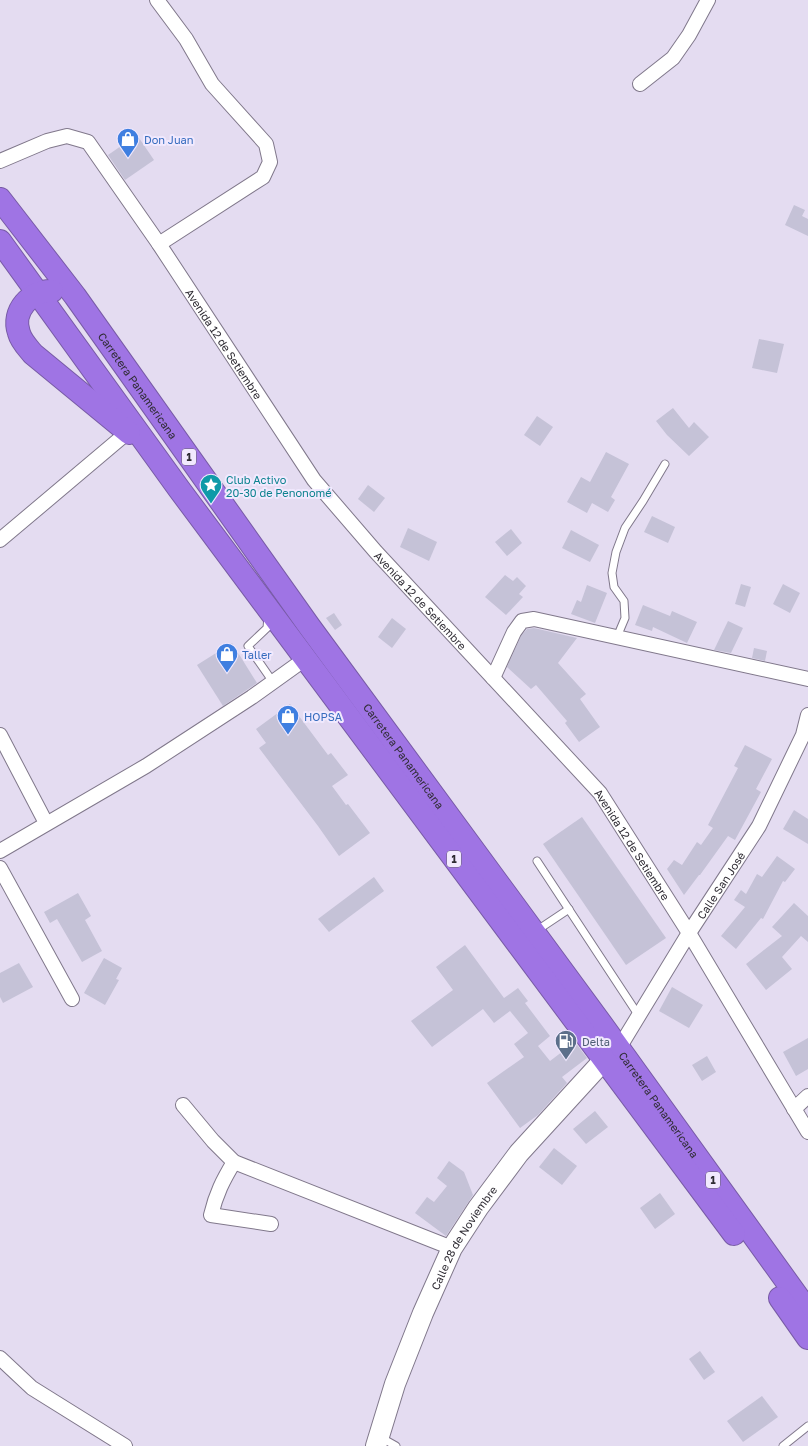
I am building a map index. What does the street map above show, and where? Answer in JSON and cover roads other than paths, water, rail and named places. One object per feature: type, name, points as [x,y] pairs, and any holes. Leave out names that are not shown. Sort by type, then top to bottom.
[{"type":"highway","name":"Carretera Panamericana","points":[[0,199],[75,296],[309,626],[605,1029],[609,1048],[607,1056],[611,1054]]},
{"type":"highway","name":"Carretera Panamericana","points":[[0,241],[179,488],[306,659],[808,1311]]},
{"type":"highway","points":[[75,296],[52,291],[37,293],[26,302],[18,315],[18,332],[22,340],[33,354],[128,432],[160,461]]},
{"type":"highway","points":[[306,659],[312,646],[309,626]]},
{"type":"highway","name":"Carretera Panamericana","points":[[611,1054],[808,1338]]},
{"type":"street","points":[[157,0],[186,39],[212,84],[266,144],[270,162],[263,177],[159,244]]},
{"type":"street","points":[[640,84],[673,58],[689,35],[708,0]]},
{"type":"street","name":"Avenida 12 de Setiembre","points":[[0,161],[47,140],[67,136],[88,142],[159,244],[314,480],[376,552],[600,793],[689,933],[808,1132]]},
{"type":"street","points":[[0,540],[128,432]]},
{"type":"street","points":[[493,678],[514,632],[522,621],[534,619],[808,679]]},
{"type":"street","points":[[0,851],[146,766],[306,659]]},
{"type":"street","name":"Calle San José","points":[[611,1054],[639,1016],[689,933],[759,826],[806,736],[808,715]]},
{"type":"street","points":[[0,735],[46,823]]},
{"type":"street","points":[[0,868],[72,999]]},
{"type":"street","name":"Calle 28 de Noviembre","points":[[384,1443],[395,1384],[423,1313],[452,1248],[478,1208],[519,1153],[611,1054]]},
{"type":"street","points":[[794,1108],[808,1096]]},
{"type":"street","points":[[183,1105],[213,1141],[234,1162],[452,1248]]},
{"type":"street","points":[[234,1162],[221,1182],[215,1198],[211,1216],[271,1224]]},
{"type":"street","points":[[0,1358],[32,1388],[125,1446]]},
{"type":"lane","points":[[617,637],[625,618],[624,600],[614,587],[612,573],[616,552],[624,528],[643,501],[665,464]]},
{"type":"lane","points":[[268,608],[267,628],[248,646],[273,682]]},
{"type":"lane","points":[[537,861],[639,1016]]},
{"type":"lane","points":[[534,932],[568,909]]},
{"type":"lane","points":[[783,1446],[808,1426]]},
{"type":"place","name":"Don Juan","points":[[128,158]]},
{"type":"place","name":"Club Activo 20-30 de Penonomé","points":[[211,504]]},
{"type":"place","name":"Taller","points":[[227,674]]},
{"type":"place","name":"HOPSA","points":[[288,736]]},
{"type":"place","name":"Delta","points":[[566,1060]]}]
